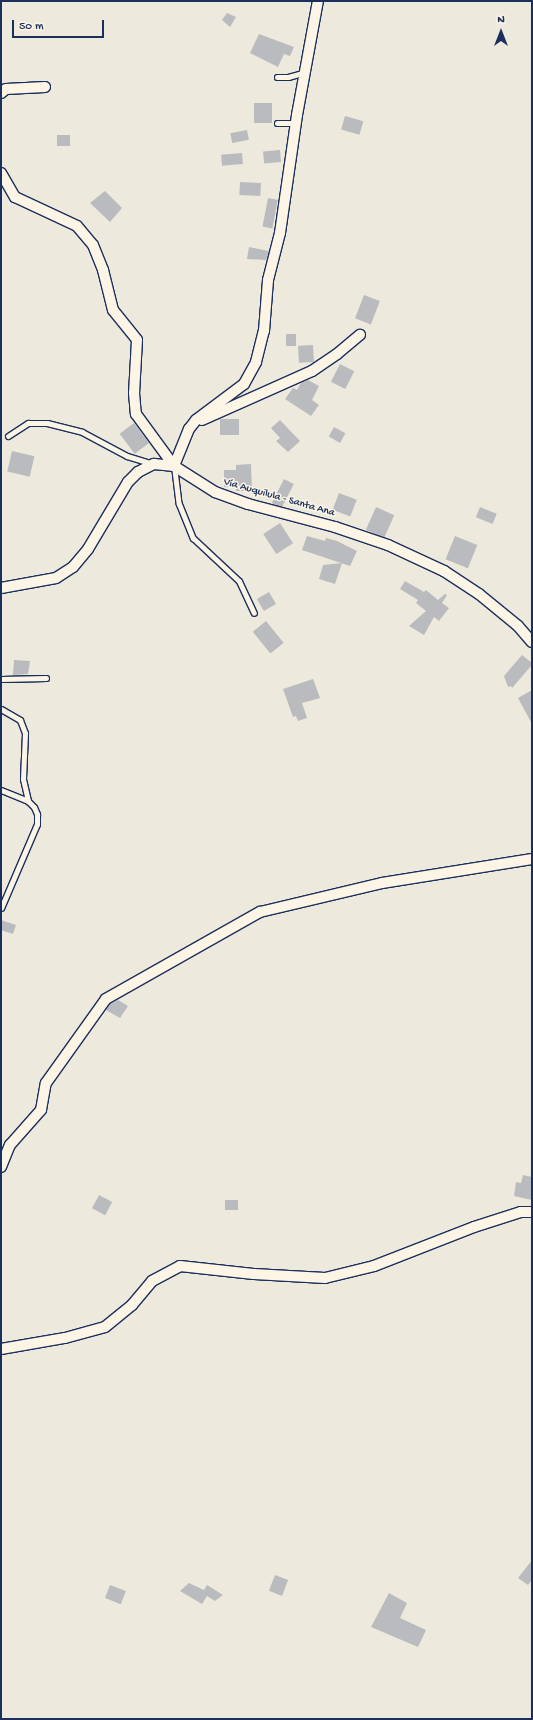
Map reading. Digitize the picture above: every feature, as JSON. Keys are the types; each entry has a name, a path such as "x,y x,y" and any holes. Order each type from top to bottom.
{"street":[{"path":"174,466 189,429 196,420 244,384 256,362 264,330 268,280 280,233 296,123 318,1"},
{"path":"1,93 6,89 45,87"},
{"path":"1,173 15,197 77,226 93,245 103,270 113,310 136,340 134,393 136,414 174,466"},
{"path":"196,420 202,420 312,370 337,354 360,335"},
{"path":"1,588 56,578 73,567 88,549 128,482 138,472 154,464"},
{"name":"Vía Auquilula - Santa Ana","path":"154,464 174,466 215,492 248,504 335,527 388,546 444,571 479,594 518,626 532,642"},
{"path":"1,1166 10,1146 41,1110 46,1084 106,999 260,912 382,883 532,859"},
{"path":"1,1349 65,1338 105,1326 132,1305 152,1281 180,1266 254,1274 325,1278 374,1266 474,1227 521,1212 532,1212"}],"lane":[{"path":"277,77 288,77 305,72"},
{"path":"277,123 296,123"},
{"path":"8,436 28,423 47,423 82,432 127,456 154,464"},
{"path":"174,466 179,504 193,538 240,581 254,612"},
{"path":"1,679 46,678"},
{"path":"1,709 20,720 25,733 22,779 28,801"},
{"path":"1,790 28,801 34,807 37,824 1,908"}],"building":[{"path":"227,13 236,17 230,27 222,20"},
{"path":"259,34 294,47 290,56 284,54 278,67 250,53"},
{"path":"254,103 272,103 272,123 254,123"},
{"path":"345,116 363,121 359,135 341,129"},
{"path":"247,130 249,140 232,143 230,133"},
{"path":"57,135 70,135 70,146 57,146"},
{"path":"280,150 281,162 264,163 263,151"},
{"path":"242,153 243,164 222,166 221,155"},
{"path":"240,182 261,183 260,196 239,195"},
{"path":"105,191 122,208 110,222 90,203"},
{"path":"268,198 278,200 272,228 262,226"},
{"path":"249,247 269,251 266,260 247,259"},
{"path":"364,295 380,301 371,324 355,318"},
{"path":"286,334 296,334 296,346 286,346"},
{"path":"313,345 314,362 299,363 298,346"},
{"path":"340,364 354,371 345,389 331,382"},
{"path":"308,380 319,386 312,400 319,405 311,416 285,399 293,388 297,390 301,383"},
{"path":"220,419 239,419 239,435 220,435"},
{"path":"280,420 300,441 288,452 276,441 280,438 271,428"},
{"path":"134,423 149,443 135,454 120,434"},
{"path":"334,427 345,433 340,443 329,437"},
{"path":"12,451 34,456 30,477 7,471"},
{"path":"251,464 252,491 236,491 236,487 224,487 224,470 236,470 236,465"},
{"path":"284,479 294,484 282,508 272,503"},
{"path":"339,493 357,500 350,517 333,510"},
{"path":"376,507 394,515 384,538 366,530"},
{"path":"480,507 497,514 493,524 476,517"},
{"path":"280,523 293,543 276,554 263,534"},
{"path":"307,536 325,541 326,538 337,541 357,551 350,566 302,550"},
{"path":"455,536 477,545 468,568 446,559"},
{"path":"342,563 335,584 319,579 323,565"},
{"path":"405,581 424,592 426,590 438,600 445,594 447,595 442,603 449,608 439,621 434,617 424,635 409,626 426,611 416,603 418,600 400,589"},
{"path":"269,592 276,604 264,611 257,599"},
{"path":"266,621 284,643 270,653 253,632"},
{"path":"522,655 532,663 532,665 512,688 511,686 508,687 504,676"},
{"path":"14,660 30,661 28,674 13,675"},
{"path":"313,679 320,698 302,703 307,718 298,721 296,716 293,717 283,689"},
{"path":"532,690 532,724 518,698"},
{"path":"1,920 16,925 13,934 1,930"},
{"path":"118,1000 128,1006 120,1018 106,1010 110,1004"},
{"path":"523,1175 532,1177 532,1200 514,1196 516,1182 521,1183"},
{"path":"99,1195 112,1202 105,1215 92,1208"},
{"path":"225,1200 238,1200 238,1210 225,1210"},
{"path":"532,1560 532,1580 528,1585 518,1578"},
{"path":"275,1575 288,1580 282,1596 269,1591"},
{"path":"189,1583 204,1590 207,1585 223,1595 215,1601 207,1596 202,1604 180,1591"},
{"path":"110,1585 126,1591 121,1604 105,1598"},
{"path":"389,1593 407,1603 400,1618 426,1630 418,1647 371,1627"}]}
